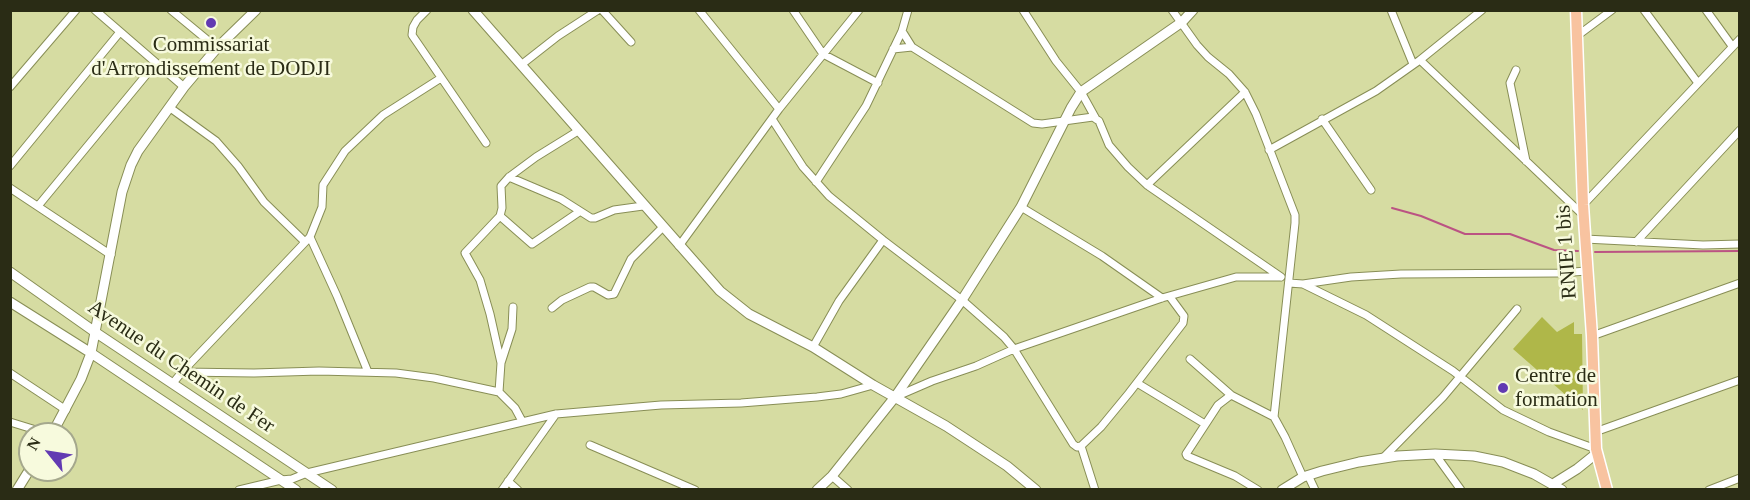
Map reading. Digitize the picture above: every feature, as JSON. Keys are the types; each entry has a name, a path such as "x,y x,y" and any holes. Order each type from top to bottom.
{"main road":[{"name":"RNIE 1 bis","path":"1576,10 1583,210 1592,336 1596,451 1607,489"}],"street":[{"path":"10,87 76,10"},
{"path":"95,10 184,87"},
{"path":"171,10 217,48"},
{"path":"58,422 87,366 91,353 122,192 138,151 184,87 217,48 256,10"},
{"path":"427,10 417,20 412,35 486,143"},
{"path":"473,10 708,280 733,302 763,322 813,347 873,385 946,426 1036,489"},
{"path":"521,65 558,36 600,10 632,42"},
{"path":"699,10 779,109"},
{"path":"793,10 823,54 878,83"},
{"path":"679,246 779,109 859,10"},
{"path":"816,182 866,106 902,31 908,10"},
{"path":"1023,10 1056,61 1081,92 1099,122 1109,145 1128,167 1147,185 1286,279"},
{"path":"1172,10 1197,45 1245,92 1256,114 1295,215 1286,279 1274,417 1305,476 1315,489"},
{"path":"817,489 832,476 895,397 962,300 1021,207 1081,92 1182,22 1193,10"},
{"path":"1391,10 1413,64"},
{"path":"1269,150 1376,90 1420,60 1482,10"},
{"path":"1577,36 1612,10"},
{"path":"1644,10 1698,83"},
{"path":"1706,10 1732,46"},
{"path":"902,31 912,47 1033,123 1042,124 1092,117 1096,119"},
{"path":"10,166 120,32"},
{"path":"1420,60 1526,161 1583,210 1740,39"},
{"path":"894,49 912,47"},
{"path":"38,206 156,63"},
{"path":"1516,70 1510,83 1526,161"},
{"path":"173,383 308,239 322,207 323,185 345,150 383,115 441,78"},
{"path":"1147,185 1245,92"},
{"path":"169,107 216,141 238,166 264,202 308,239 337,296 368,372"},
{"path":"772,119 803,167 829,196 962,300 1004,337 1077,447 1101,427 1185,319 1166,298 1021,207"},
{"path":"1322,119 1371,190"},
{"path":"501,363 484,292 465,253 500,216 501,186 509,177 578,131"},
{"path":"1636,242 1738,136"},
{"path":"509,177 561,199 588,217 595,218 614,210 643,206"},
{"path":"10,188 111,255"},
{"path":"500,216 532,244 579,212"},
{"path":"552,308 562,300 590,287 608,295 614,294 631,258 663,227"},
{"path":"1585,239 1702,245 1740,244"},
{"path":"813,347 839,301 883,240"},
{"path":"1303,284 1351,277 1401,274 1587,271"},
{"name":"Avenue du Chemin de Fer","path":"10,272 95,332 332,489"},
{"path":"895,397 1014,349 1166,298 1236,277 1286,279 1303,284 1366,315 1460,377 1503,410 1596,451 1577,469 1553,484"},
{"path":"1592,336 1740,283"},
{"name":"Avenue du Chemin de Fer","path":"10,302 296,489"},
{"path":"499,392 501,363 512,329 513,307"},
{"path":"1383,459 1460,377 1517,309"},
{"path":"1190,359 1231,395 1274,417"},
{"path":"182,372 368,372 434,378 499,392 515,408 522,421"},
{"path":"10,373 66,410"},
{"path":"1595,432 1740,380"},
{"path":"1137,383 1205,424"},
{"path":"239,489 292,479 307,473 556,414 661,405 741,403 817,397 841,394 873,385"},
{"path":"1231,395 1218,405 1186,454 1258,489"},
{"path":"502,489 556,414"},
{"path":"590,444 695,489"},
{"path":"1081,446 1095,489"},
{"path":"1435,454 1461,489"},
{"path":"1282,489 1305,476 1350,465 1435,454 1474,456 1503,462 1534,474 1562,489"},
{"path":"832,476 848,489"},
{"path":"1709,489 1740,478"},
{"path":"508,482 518,489"}],"green space":[{"path":"1542,317 1557,332 1574,322 1574,334 1582,334 1583,410 1513,349"}],"waterway":[{"path":"1392,208 1421,216 1465,234 1510,234 1554,250 1578,251"},
{"path":"1595,252 1740,251"}],"place":[{"name":"Commissariat d'Arrondissement de DODJI","path":"211,23"},
{"name":"Centre de formation","path":"1503,388"}]}
